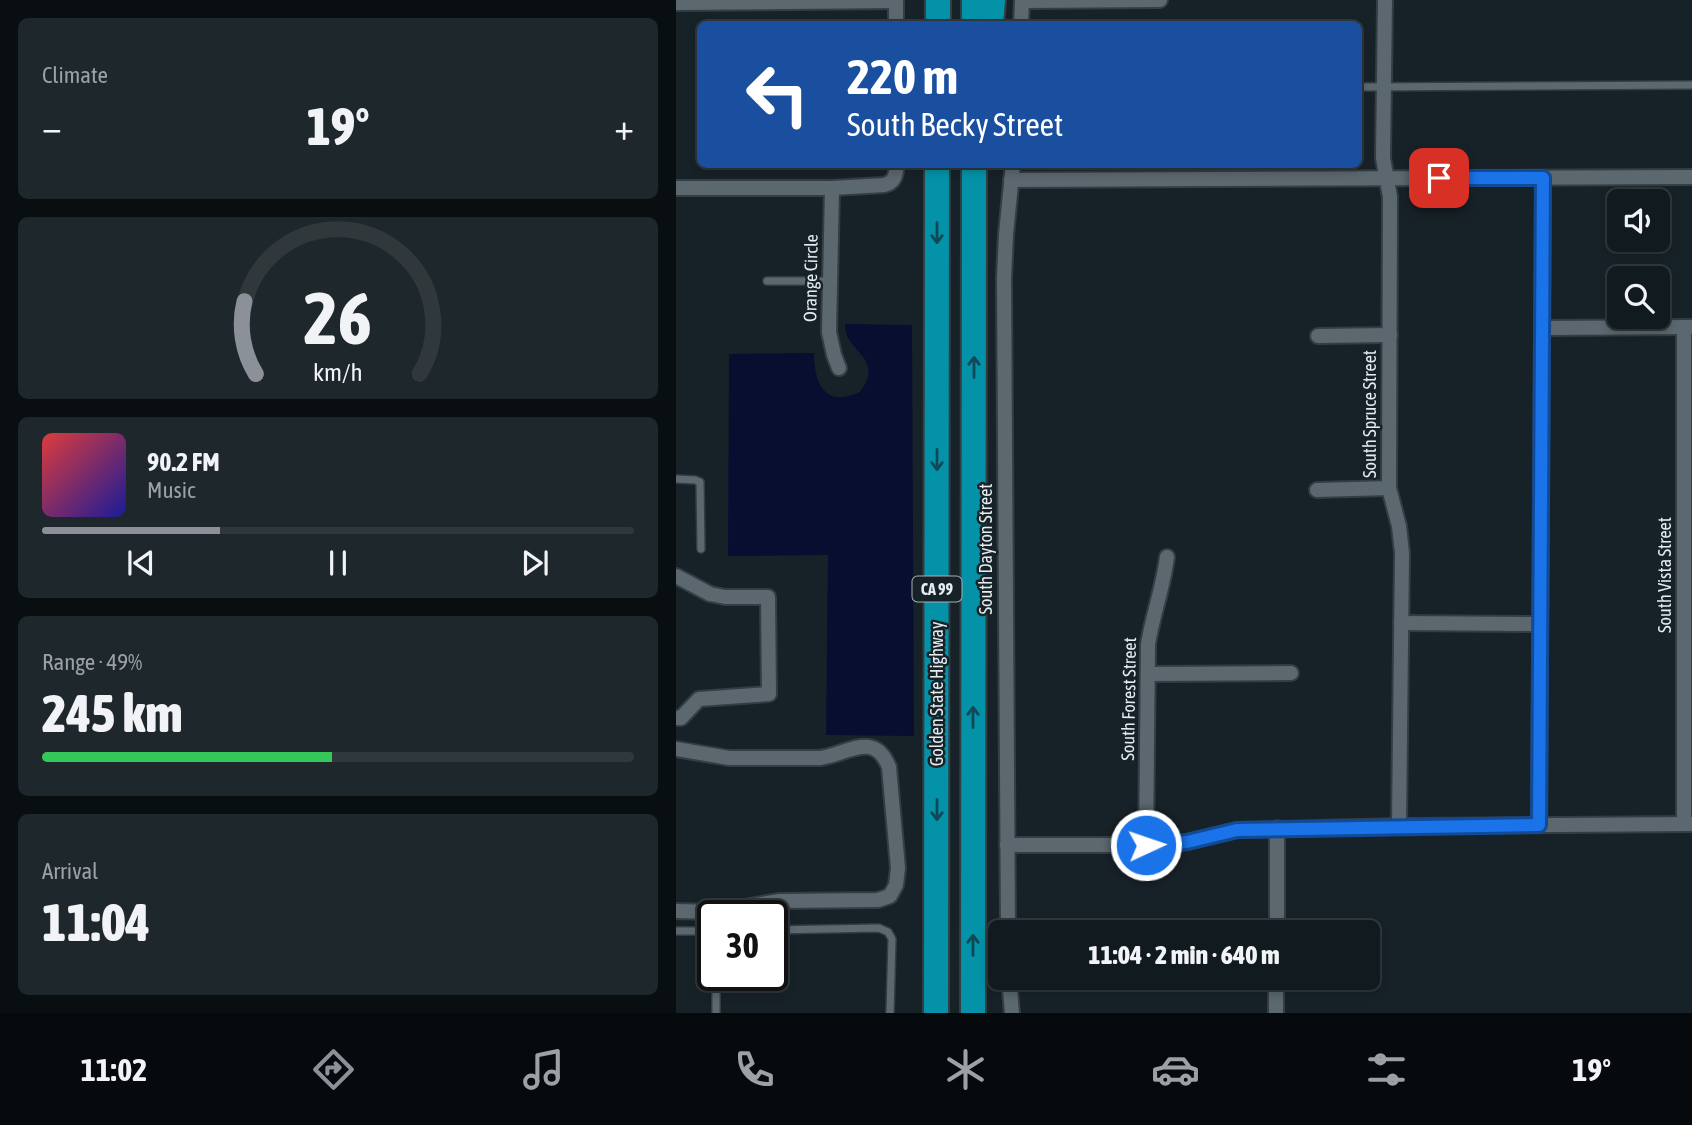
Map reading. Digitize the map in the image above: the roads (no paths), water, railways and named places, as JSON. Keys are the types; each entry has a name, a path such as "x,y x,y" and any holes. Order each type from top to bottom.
{"highway":[{"path":"938,0 938,21"},
{"path":"974,0 974,21"},
{"path":"991,21 993,0"},
{"name":"Golden State Highway","path":"936,1013 937,168"},
{"name":"Golden State Highway","path":"973,1013 974,168"}],"street":[{"path":"1021,21 1022,1 1160,0"},
{"name":"South Spruce Street","path":"1385,0 1383,158 1389,197 1389,488 1399,526 1402,553 1399,826"},
{"path":"676,3 896,1 896,21"},
{"path":"676,188 832,188 889,184 894,179 896,168"},
{"name":"South Dayton Street","path":"1008,920 1004,278 1012,168"},
{"path":"1011,180 1693,177"},
{"path":"1539,825 1543,178"},
{"name":"Orange Circle","path":"832,188 829,332 839,368"},
{"path":"1543,328 1688,327"},
{"name":"South Vista Street","path":"1688,327 1688,824"},
{"path":"1318,336 1389,335"},
{"path":"1317,490 1389,488"},
{"name":"South Forest Street","path":"1146,845 1148,644 1167,557"},
{"path":"676,576 710,594 726,597 768,597 769,694 699,699 681,718 676,719"},
{"path":"1401,623 1539,624"},
{"path":"1147,674 1291,673"},
{"path":"676,749 729,758 820,758 833,756 857,746 871,747 884,755 890,767 898,867 896,885 890,896 878,900 789,900 715,912 676,911"},
{"path":"1007,845 1146,845 1187,842 1237,830 1277,828 1688,824"},
{"path":"1277,828 1277,920"},
{"path":"1010,990 1012,1013"},
{"path":"1276,990 1276,1013"}],"lane":[{"path":"1362,87 1693,85"},
{"path":"767,281 831,281"},
{"path":"676,479 700,482 701,549"},
{"path":"788,930 879,928 888,932 892,939 890,1013"},
{"path":"676,931 697,931"},
{"path":"716,991 716,1013"}],"water":[{"path":"845,324 912,325 914,736 826,735 828,555 728,556 729,354 814,353 817,375 823,388 834,396 849,396 860,392 867,379 868,370 865,359 847,336"}]}
